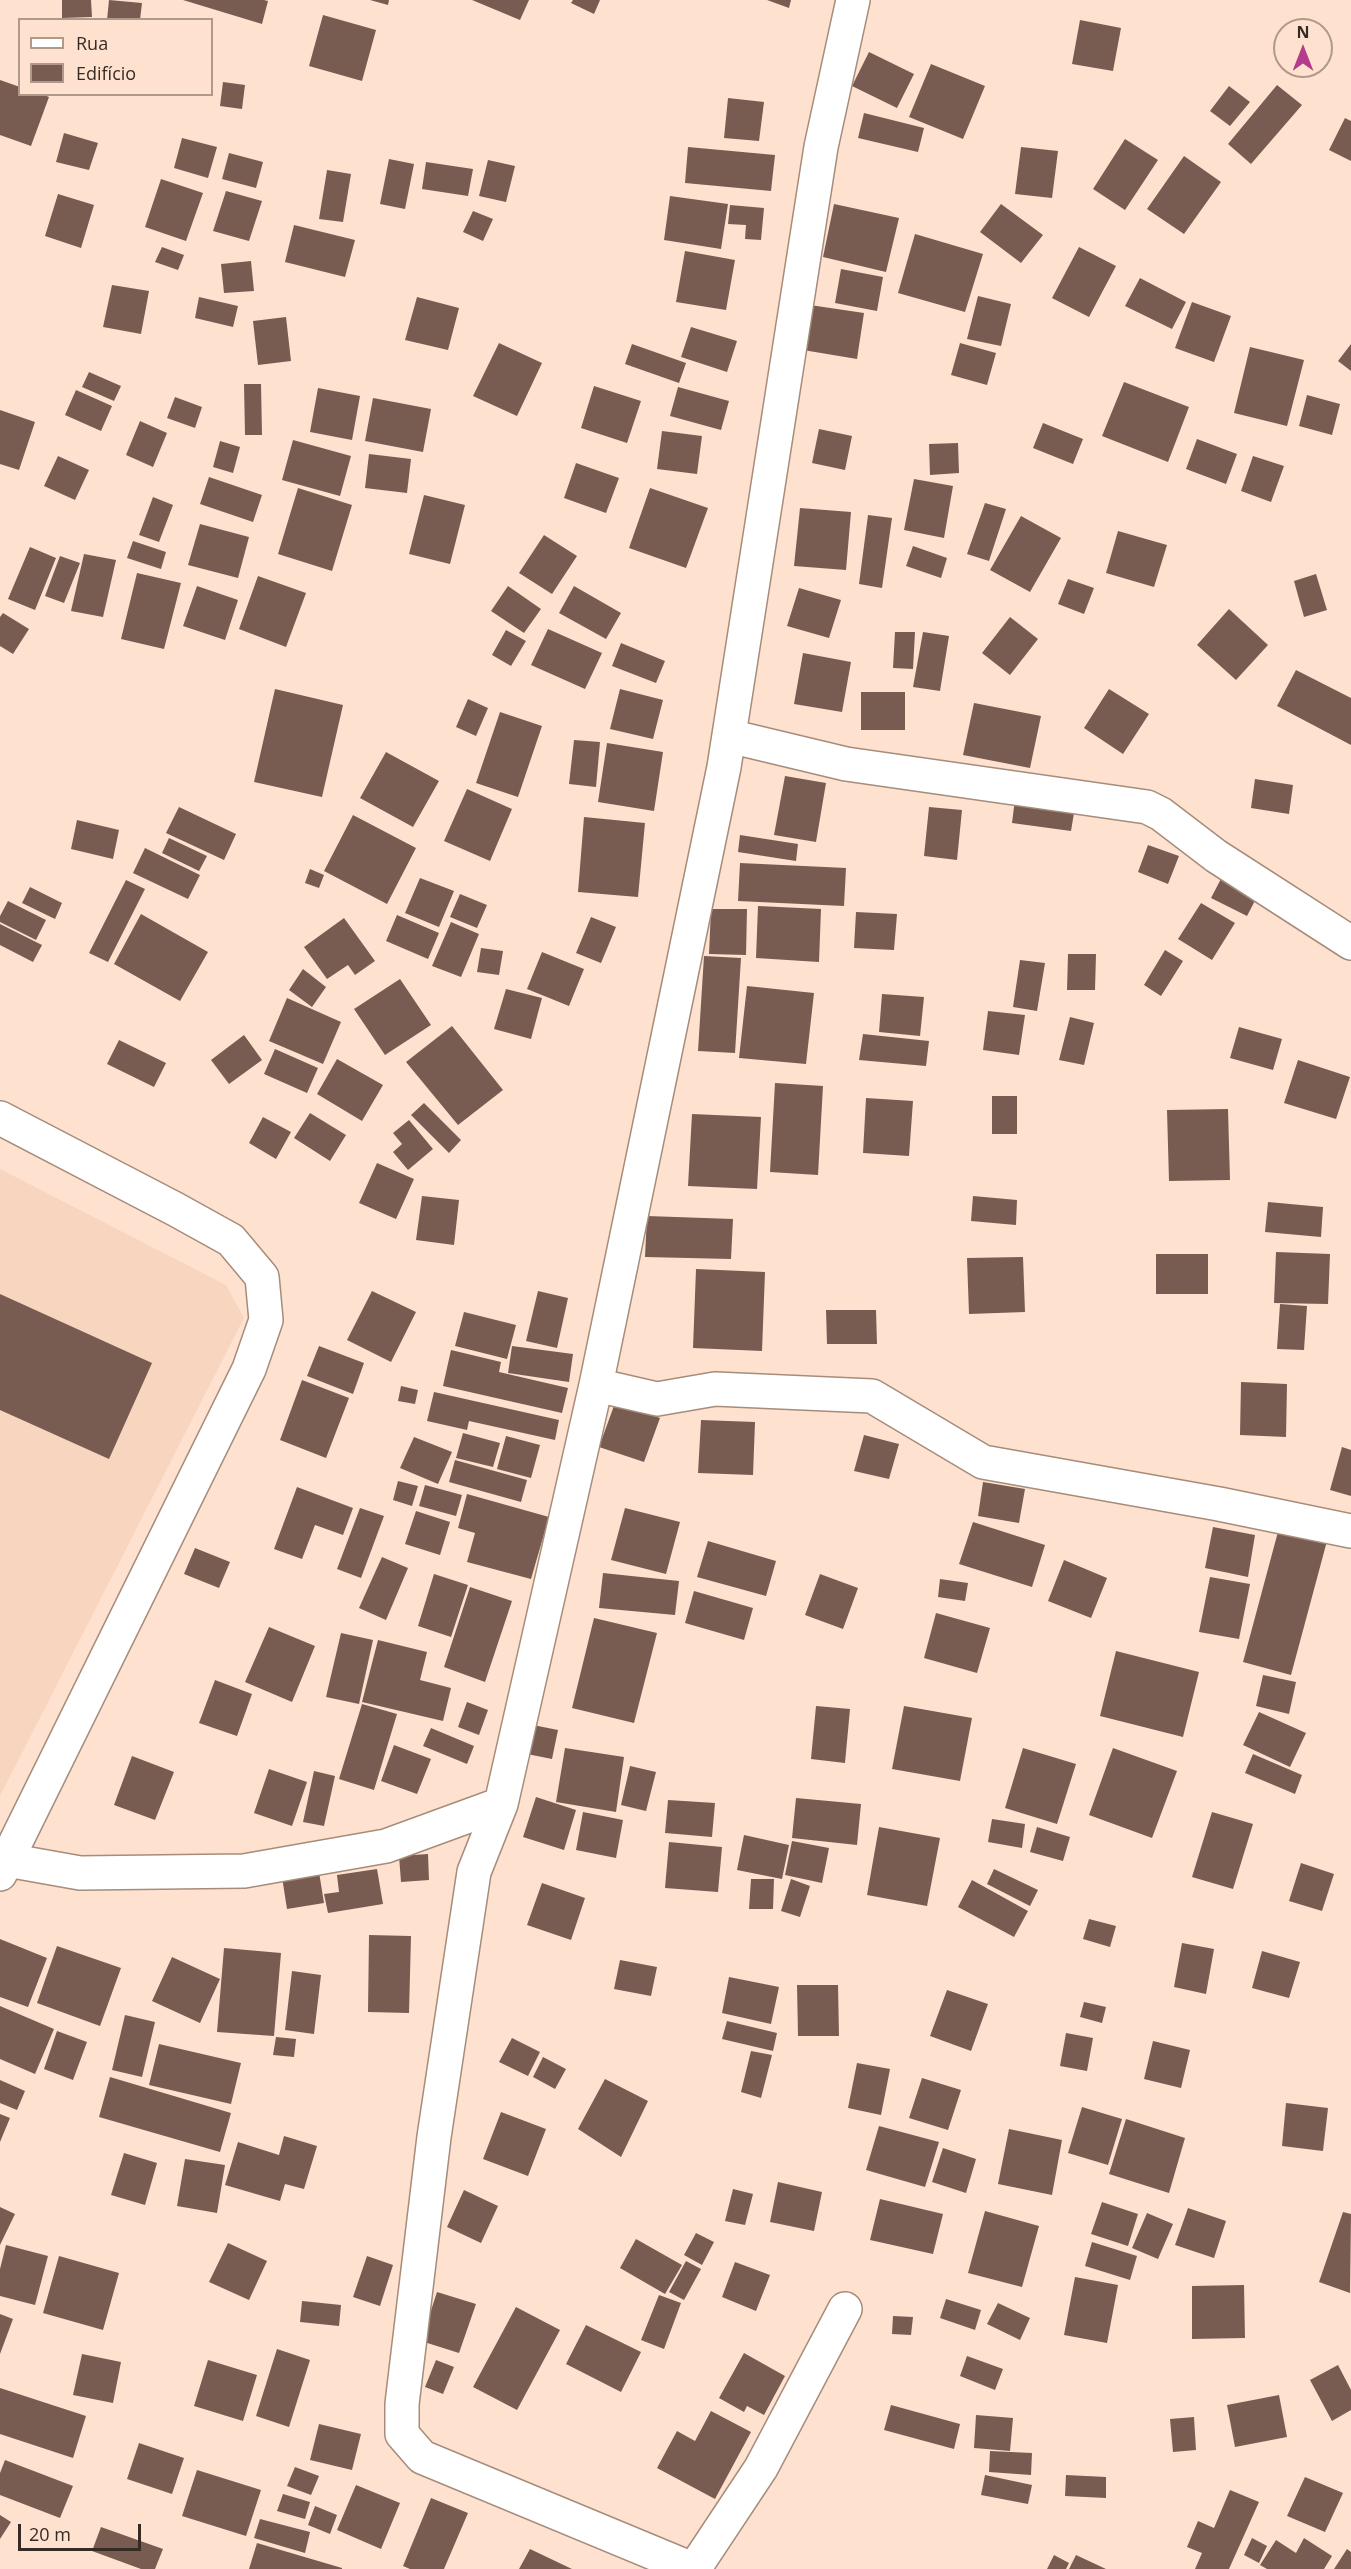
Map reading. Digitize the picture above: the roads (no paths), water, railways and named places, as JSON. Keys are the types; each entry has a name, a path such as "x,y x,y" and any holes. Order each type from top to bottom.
{"street":[{"path":"844,2309 761,2468 693,2569 422,2457 402,2434 402,2404 434,2137 474,1872 501,1804 596,1385 729,736 821,147 853,0"},
{"path":"729,736 846,764 1147,807 1161,814 1216,856 1351,943"},
{"path":"0,1119 231,1240 262,1277 266,1320 249,1369 3,1867 80,1873 243,1871 386,1846 501,1804"},
{"path":"596,1385 657,1399 715,1389 872,1396 983,1462 1219,1504 1351,1531"}]}
